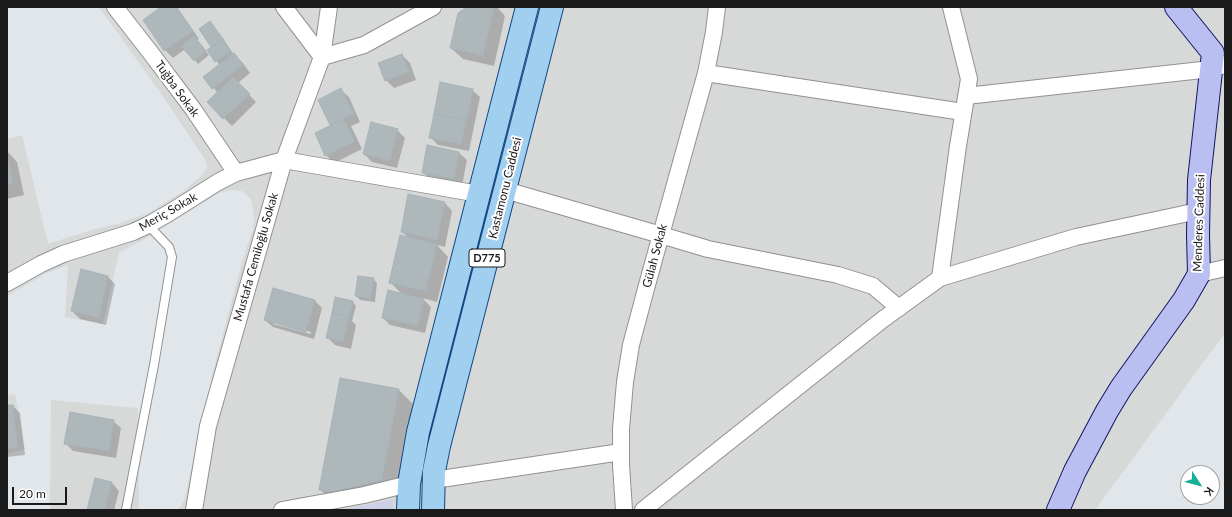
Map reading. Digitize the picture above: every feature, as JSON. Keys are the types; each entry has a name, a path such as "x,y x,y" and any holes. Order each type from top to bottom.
{"main road":[{"name":"Kastamonu Caddesi","path":"408,510 409,484 418,432 527,7"},
{"name":"Kastamonu Caddesi","path":"433,510 434,471 439,446 552,7"}],"street":[{"name":"Tuğba Sokak","path":"115,7 193,109 236,173"},
{"path":"284,7 322,57 364,45 433,7"},
{"name":"Mustafa Cemiloğlu Sokak","path":"194,510 208,426 284,160 322,57 329,7"},
{"name":"Gülah Sokak","path":"624,510 621,429 625,382 632,345 706,73 717,7"},
{"path":"940,278 968,78 951,7"},
{"name":"Menderes Caddesi","path":"1058,510 1075,471 1107,411 1121,388 1184,300 1199,274 1199,180 1218,66 1213,53 1176,7"},
{"path":"966,96 1218,66"},
{"path":"706,73 963,112"},
{"name":"Meriç Sokak","path":"7,283 41,264 64,254 133,232 148,225 218,182 236,173 284,160"},
{"path":"284,160 479,194"},
{"path":"504,190 708,249 838,275 873,286 899,308"},
{"path":"643,510 899,308 940,278 1076,237 1198,211"},
{"path":"1199,274 1225,268"},
{"path":"434,480 621,452"},
{"path":"282,510 364,495 409,484"}],"lane":[{"path":"126,510 154,364 172,257 169,247 148,225"}],"shaded area":[{"path":"99,7 1225,7 1225,333 1095,510 178,510 184,501 214,368 242,262 253,229 254,218 251,199 242,191 231,190 219,193 140,242 119,252 103,324 65,317 68,265 47,273 7,296 7,139 22,135 48,244 149,213 185,190 199,178 207,168 206,161 160,92"},
{"path":"15,394 25,449 7,454 7,396"},
{"path":"51,400 138,408 139,510 50,510"},
{"path":"393,500 393,510 340,510"}],"building":[{"path":"161,7 176,7 193,31 164,51 143,20"},
{"path":"467,7 494,7 483,56 450,48 458,13"},
{"path":"210,21 223,39 211,47 199,29"},
{"path":"194,36 206,51 194,61 181,46"},
{"path":"223,39 231,51 215,62 207,50"},
{"path":"234,53 243,65 212,89 203,77"},
{"path":"402,54 409,72 385,81 378,63"},
{"path":"233,77 250,94 223,119 207,102"},
{"path":"440,82 473,89 467,120 434,114"},
{"path":"341,88 354,114 330,125 318,100"},
{"path":"434,114 467,120 461,144 429,138"},
{"path":"344,119 355,141 325,156 315,133"},
{"path":"371,122 398,129 390,161 363,154"},
{"path":"427,145 459,152 454,179 422,173"},
{"path":"7,152 13,184 7,185"},
{"path":"408,194 445,202 437,240 401,232"},
{"path":"400,235 437,244 426,291 389,283"},
{"path":"81,269 108,276 99,318 71,311"},
{"path":"358,276 374,278 371,299 355,296"},
{"path":"273,288 315,300 306,332 264,320"},
{"path":"388,290 424,299 418,326 382,318"},
{"path":"335,297 353,301 349,317 332,313"},
{"path":"332,313 349,317 343,342 326,338"},
{"path":"340,378 399,389 382,480 331,492 319,490"},
{"path":"7,405 13,405 18,447 7,449"},
{"path":"70,412 114,420 109,451 64,444"},
{"path":"95,478 112,482 105,510 87,510"}]}
